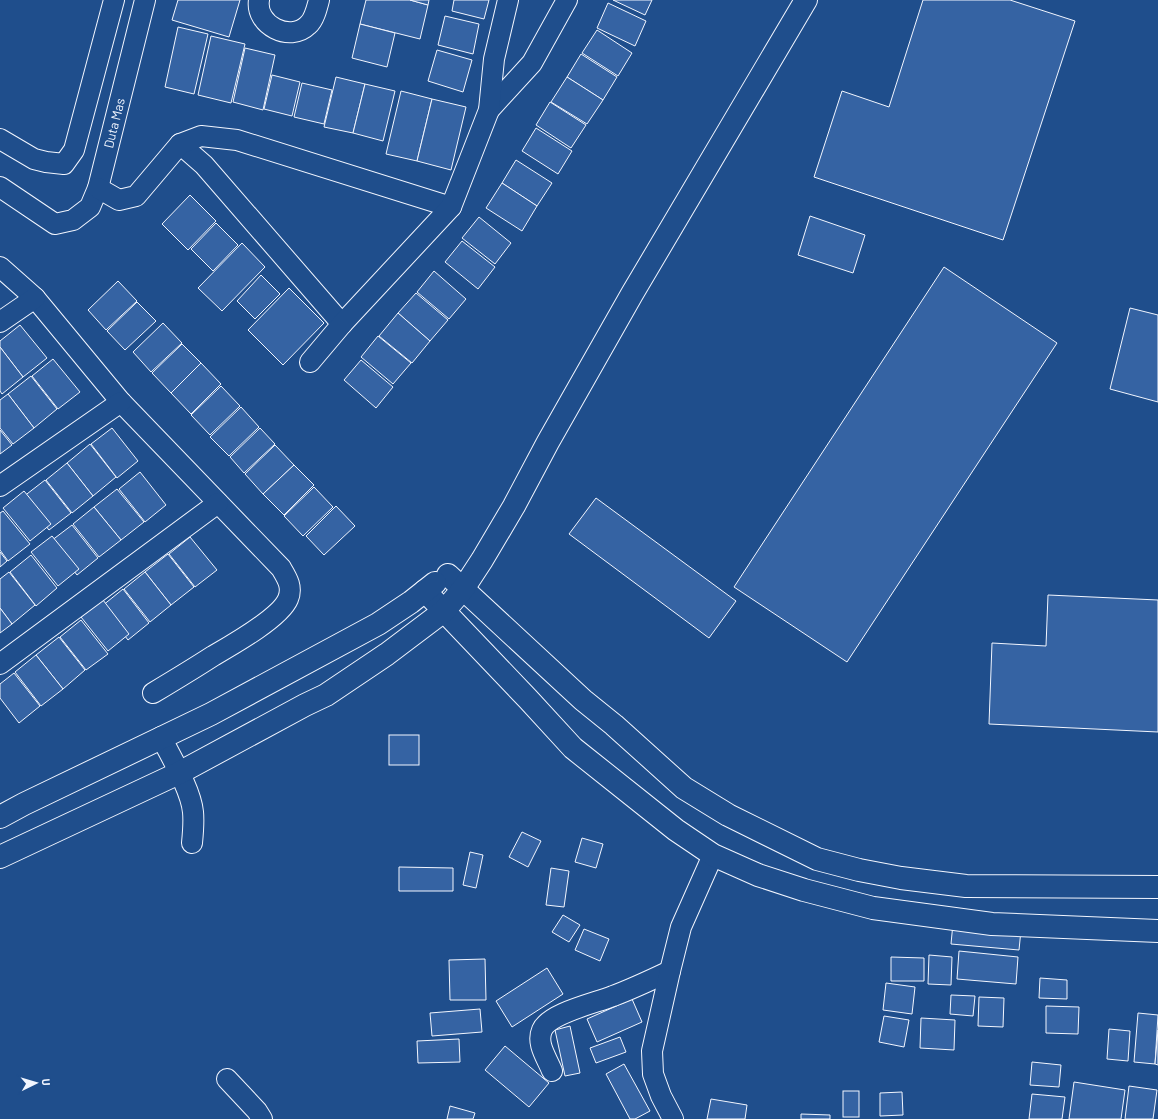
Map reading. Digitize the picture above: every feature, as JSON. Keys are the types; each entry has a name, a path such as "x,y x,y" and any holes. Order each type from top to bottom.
{"street":[{"path":"0,139 34,159 64,164 74,150 114,0"},
{"name":"Duta Mas","path":"0,187 55,224 73,220 90,207 98,188 145,0"},
{"path":"259,0 258,4 262,17 267,24 280,32 300,31 309,25 319,0"},
{"path":"310,362 342,324 451,207 489,110 494,59 508,0"},
{"path":"489,110 532,63 567,0"},
{"path":"0,817 161,737 211,714 378,624 411,602 424,591 455,582 482,560 514,506 552,435 632,294 806,0"},
{"path":"98,188 119,200 136,196 180,144 201,136 237,140 451,207"},
{"path":"180,144 204,165 342,324"},
{"path":"0,267 35,298 122,402 281,568 288,580 291,589 288,600 279,612 247,636 153,693"},
{"path":"0,322 35,298"},
{"path":"0,486 122,402"},
{"path":"0,664 218,503"},
{"path":"0,857 179,773 326,695 387,654 444,611 455,582"},
{"path":"455,582 583,700 614,725 684,788 728,815 817,859 859,870 901,878 960,885 1158,887"},
{"path":"424,591 573,748 676,830 713,854 758,875 804,890 873,908 992,924 1158,931"},
{"path":"161,737 191,801 193,812 192,843"},
{"path":"673,1119 661,1096 653,1074 652,1051 681,927 713,854"},
{"path":"552,1071 540,1044 542,1028 547,1023 580,1006 612,997 670,971"},
{"path":"227,1079 257,1110 262,1119"}],"building":[{"path":"178,0 240,0 229,37 172,20"},
{"path":"366,0 410,0 428,5 420,39 360,24"},
{"path":"410,0 429,0 428,5"},
{"path":"454,0 489,0 484,19 452,11"},
{"path":"613,0 652,0 645,15"},
{"path":"923,0 1010,0 1075,21 1003,240 814,177 842,91 889,107"},
{"path":"608,3 646,21 635,46 597,28"},
{"path":"445,16 479,24 473,54 438,45"},
{"path":"360,24 395,33 387,67 352,58"},
{"path":"178,27 208,34 194,94 165,87"},
{"path":"597,30 632,53 618,76 582,53"},
{"path":"211,36 245,44 231,103 198,95"},
{"path":"245,48 275,55 263,110 233,102"},
{"path":"437,50 472,60 463,92 428,81"},
{"path":"581,54 617,77 603,100 567,77"},
{"path":"272,75 300,82 292,116 264,109"},
{"path":"336,77 365,84 353,133 324,127"},
{"path":"567,77 603,100 587,124 551,102"},
{"path":"302,83 332,90 324,124 294,117"},
{"path":"365,84 395,91 383,141 353,133"},
{"path":"401,91 432,99 417,161 386,154"},
{"path":"432,99 466,107 451,170 417,161"},
{"path":"550,102 586,125 571,148 536,125"},
{"path":"536,128 572,151 558,174 522,151"},
{"path":"516,160 552,183 537,206 502,183"},
{"path":"502,183 537,206 522,231 486,208"},
{"path":"190,195 216,221 188,250 162,224"},
{"path":"810,216 865,235 853,273 798,255"},
{"path":"479,217 511,243 495,264 462,238"},
{"path":"216,223 238,245 213,271 191,249"},
{"path":"462,241 495,267 478,289 445,262"},
{"path":"242,243 265,267 222,311 198,288"},
{"path":"944,267 1057,343 847,662 734,587"},
{"path":"434,271 466,299 449,319 417,292"},
{"path":"261,275 280,294 255,319 237,301"},
{"path":"118,281 137,301 106,330 88,310"},
{"path":"289,288 324,323 283,365 248,330"},
{"path":"416,293 448,320 430,341 398,313"},
{"path":"137,302 156,321 125,350 107,331"},
{"path":"1130,308 1158,315 1158,402 1110,389"},
{"path":"398,313 430,341 412,363 379,336"},
{"path":"163,323 182,343 151,372 133,352"},
{"path":"20,325 47,358 23,377 0,347 0,341"},
{"path":"378,336 411,363 393,384 361,357"},
{"path":"182,344 201,363 171,393 152,373"},
{"path":"0,347 23,377 2,394 0,391"},
{"path":"53,359 80,392 58,409 32,376"},
{"path":"361,360 393,387 376,408 344,380"},
{"path":"201,363 221,384 191,414 171,393"},
{"path":"31,376 57,409 34,428 8,394"},
{"path":"221,386 240,406 210,435 191,415"},
{"path":"8,394 34,428 13,444 0,428 0,400"},
{"path":"241,407 259,427 229,456 210,437"},
{"path":"112,428 138,461 117,478 91,444"},
{"path":"260,428 275,444 244,473 230,457"},
{"path":"0,430 12,445 0,454"},
{"path":"90,444 116,477 93,496 67,463"},
{"path":"275,445 294,465 263,494 245,474"},
{"path":"67,463 93,496 72,513 46,480"},
{"path":"294,465 314,485 284,515 263,494"},
{"path":"140,472 166,505 145,522 119,489"},
{"path":"45,480 71,513 49,530 23,497"},
{"path":"314,487 333,507 303,536 284,516"},
{"path":"117,489 144,522 121,540 94,507"},
{"path":"24,491 51,524 30,541 3,508"},
{"path":"596,498 736,601 709,638 569,534"},
{"path":"336,506 355,526 324,555 306,536"},
{"path":"94,507 121,540 99,557 73,524"},
{"path":"3,511 30,544 8,561 0,550 0,513"},
{"path":"72,525 98,558 77,575 51,541"},
{"path":"52,536 79,569 58,586 31,552"},
{"path":"190,537 217,570 195,587 169,554"},
{"path":"0,552 7,561 0,567"},
{"path":"168,554 194,587 171,605 145,572"},
{"path":"31,555 57,588 36,606 10,572"},
{"path":"9,572 35,605 12,624 0,608 0,579"},
{"path":"145,572 171,605 150,622 124,589"},
{"path":"123,589 149,623 128,640 102,606"},
{"path":"1048,595 1158,600 1158,732 989,724 992,643 1046,646"},
{"path":"103,600 129,634 108,651 81,617"},
{"path":"0,608 12,624 0,633"},
{"path":"81,620 108,654 86,670 60,637"},
{"path":"59,637 85,670 63,689 36,655"},
{"path":"36,655 63,689 41,706 15,672"},
{"path":"14,673 40,706 19,723 0,698 0,684"},
{"path":"389,735 419,735 419,765 389,765"},
{"path":"522,832 541,841 528,867 509,857"},
{"path":"582,838 603,844 596,868 575,862"},
{"path":"470,852 483,855 476,888 463,885"},
{"path":"399,867 453,868 453,891 399,891"},
{"path":"551,868 569,871 564,907 546,905"},
{"path":"563,915 580,925 569,942 552,932"},
{"path":"953,923 1021,930 1019,950 951,944"},
{"path":"584,929 609,939 600,961 575,950"},
{"path":"959,951 1018,957 1016,984 957,979"},
{"path":"929,955 952,957 951,985 928,984"},
{"path":"891,957 924,958 924,981 891,981"},
{"path":"485,959 486,1000 450,1000 449,960"},
{"path":"547,968 563,994 512,1027 496,1001"},
{"path":"1040,978 1067,980 1067,999 1039,998"},
{"path":"886,983 915,987 912,1014 883,1010"},
{"path":"951,995 975,996 973,1016 950,1014"},
{"path":"979,997 1004,998 1003,1027 978,1026"},
{"path":"632,999 642,1022 597,1042 587,1019"},
{"path":"1046,1006 1079,1007 1078,1034 1046,1033"},
{"path":"480,1009 482,1032 432,1036 430,1013"},
{"path":"1138,1013 1158,1015 1155,1064 1134,1062"},
{"path":"884,1016 909,1020 904,1047 879,1042"},
{"path":"921,1018 955,1020 954,1050 920,1048"},
{"path":"570,1026 580,1073 565,1076 555,1030"},
{"path":"1109,1029 1130,1031 1128,1061 1107,1059"},
{"path":"1158,1030 1158,1065 1155,1064"},
{"path":"620,1037 626,1052 596,1063 590,1048"},
{"path":"459,1039 460,1062 418,1063 417,1041"},
{"path":"505,1046 549,1083 529,1107 485,1070"},
{"path":"1032,1062 1061,1065 1059,1087 1030,1085"},
{"path":"624,1064 650,1111 635,1119 630,1119 606,1074"},
{"path":"1074,1082 1125,1090 1121,1119 1069,1119"},
{"path":"1129,1086 1157,1090 1153,1119 1125,1119"},
{"path":"843,1091 859,1091 859,1117 843,1117"},
{"path":"902,1092 903,1115 880,1116 880,1093"},
{"path":"1032,1094 1065,1097 1062,1119 1029,1119"},
{"path":"711,1099 747,1105 745,1119 707,1119"},
{"path":"450,1106 475,1113 473,1119 447,1119"},
{"path":"801,1114 830,1115 830,1119 801,1119"}]}
